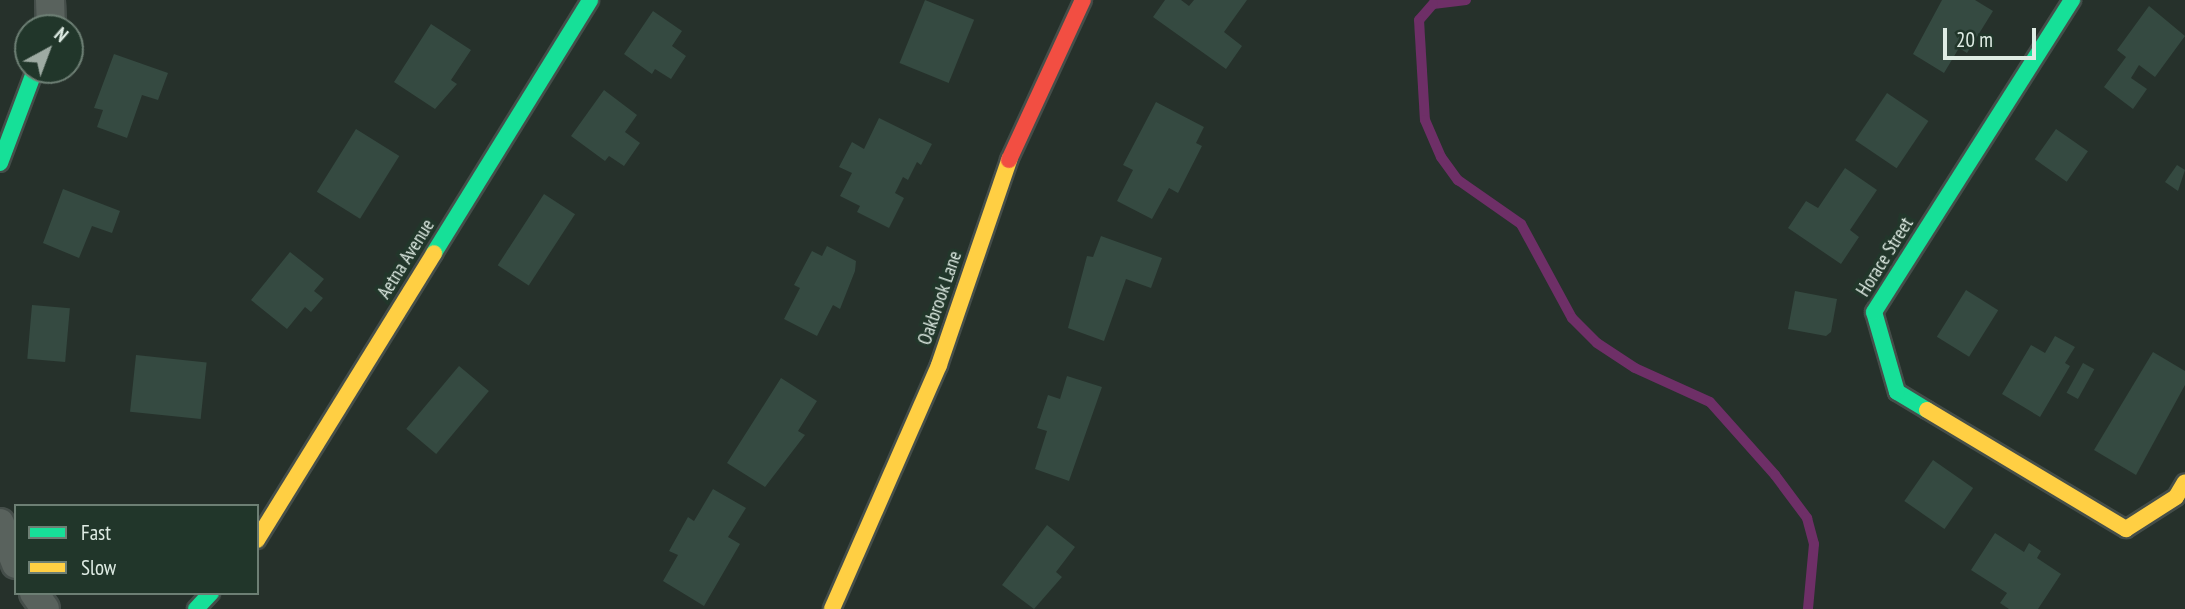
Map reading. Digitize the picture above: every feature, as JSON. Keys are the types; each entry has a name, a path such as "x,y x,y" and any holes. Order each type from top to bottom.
{"street":[{"name":"Aetna Avenue","path":"259,537 590,0"},
{"name":"Oakbrook Lane","path":"832,609 939,365 1009,161 1083,0"},
{"name":"Horace Street","path":"2067,2 1874,312 1896,392 2126,529 2176,497 2185,482"},
{"path":"0,163 30,84"},
{"path":"0,523 14,559"},
{"path":"196,609 209,595"}],"building":[{"path":"925,0 974,20 949,83 900,63"},
{"path":"1165,0 1181,0 1189,6 1194,0 1247,0 1224,32 1242,46 1226,69 1153,17"},
{"path":"1942,0 1975,0 1993,11 1967,53 1959,48 1944,73 1913,54"},
{"path":"2149,6 2185,36 2155,77 2139,65 2131,78 2147,89 2133,109 2104,87 2126,57 2117,50"},
{"path":"653,11 682,31 672,46 686,56 671,79 655,69 652,74 624,54"},
{"path":"431,24 471,50 451,80 457,84 435,109 394,82"},
{"path":"114,54 168,73 158,100 142,95 127,138 97,127 103,110 94,108"},
{"path":"604,90 637,115 625,132 640,143 624,166 609,156 605,161 571,136"},
{"path":"1887,93 1928,121 1897,168 1855,140"},
{"path":"1156,102 1204,127 1196,143 1202,146 1178,193 1169,188 1152,219 1117,201 1133,170 1123,165"},
{"path":"879,118 932,144 921,165 917,162 908,180 903,177 895,193 904,198 889,228 857,212 860,206 840,196 852,173 839,167 852,142 864,149"},
{"path":"356,129 399,156 360,219 317,192"},
{"path":"2056,129 2088,151 2067,182 2035,159"},
{"path":"2177,165 2185,170 2178,191 2165,182"},
{"path":"1845,168 1877,190 1850,230 1859,237 1841,264 1788,228 1806,201 1818,208"},
{"path":"63,189 120,211 112,233 92,226 79,258 43,243"},
{"path":"544,194 575,214 529,285 498,265"},
{"path":"1101,236 1162,258 1151,288 1126,279 1104,341 1068,328 1087,256 1093,257"},
{"path":"827,246 856,261 855,271 840,309 833,305 817,336 784,319 800,288 794,285 812,251 822,256"},
{"path":"290,252 324,279 314,291 323,298 311,312 305,307 287,329 251,300"},
{"path":"1966,290 1998,310 1969,357 1937,337"},
{"path":"1795,291 1837,299 1831,332 1826,336 1788,329"},
{"path":"32,305 70,308 65,362 27,359"},
{"path":"2055,336 2075,347 2065,363 2070,366 2040,417 2002,394 2031,345 2045,353"},
{"path":"2153,352 2185,371 2185,385 2136,475 2094,450"},
{"path":"136,355 207,362 201,419 130,412"},
{"path":"2083,363 2094,369 2078,399 2067,393"},
{"path":"459,366 489,391 436,454 406,429"},
{"path":"1067,376 1102,387 1069,481 1035,469 1047,431 1037,428 1048,395 1060,399"},
{"path":"781,378 817,401 798,431 805,435 765,487 727,463"},
{"path":"1933,460 1973,488 1944,529 1904,501"},
{"path":"713,489 746,508 728,537 740,544 704,606 663,581 678,555 669,551 688,517 694,521"},
{"path":"1047,525 1075,547 1056,572 1062,577 1034,609 1002,585"},
{"path":"1995,533 2024,552 2029,543 2041,551 2037,558 2061,574 2038,609 2009,609 2000,603 2007,593 1971,570"}],"waterway":[{"path":"1466,0 1433,4 1419,20 1425,120 1441,157 1458,180 1521,224 1572,318 1597,343 1635,368 1710,402 1775,475 1807,518 1814,544 1808,609"}],"traffic: fast":[{"path":"434,253 590,0"},
{"path":"1927,410 1897,392 1874,312 2072,0"},
{"path":"0,163 30,84"},
{"path":"196,609 209,595"}],"traffic: slow":[{"path":"832,609 939,365 1009,160"},
{"path":"259,537 434,253"},
{"path":"1927,410 2126,529 2176,497 2185,482"}],"traffic: jam":[{"path":"1009,160 1083,0"}]}
